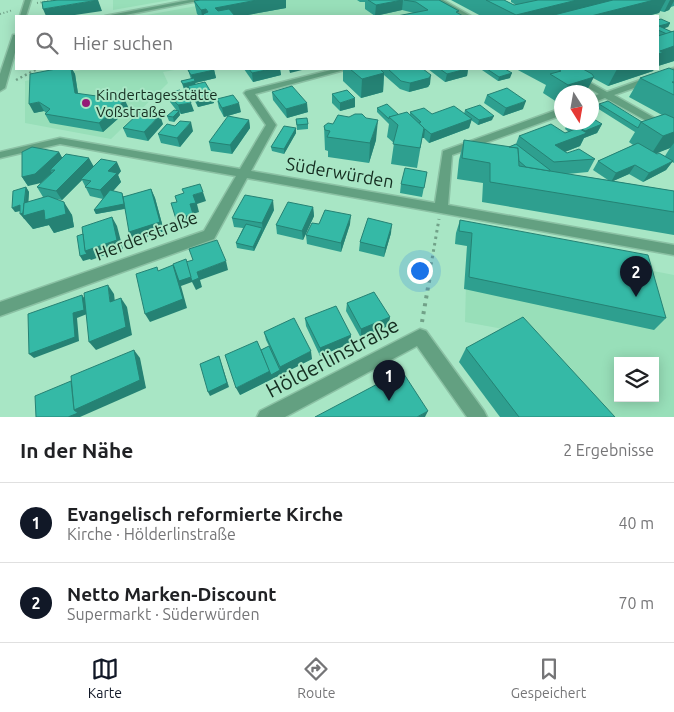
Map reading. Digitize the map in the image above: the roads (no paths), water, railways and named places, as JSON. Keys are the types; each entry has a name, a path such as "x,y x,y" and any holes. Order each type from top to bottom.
{"street":[{"path":"114,15 200,0"},
{"path":"438,0 465,15"},
{"path":"23,15 28,2"},
{"path":"0,88 15,40"},
{"name":"Herderstraße","path":"0,309 208,235 271,125 249,93 340,70"},
{"path":"562,70 674,133"},
{"path":"599,98 674,71"},
{"path":"441,209 447,152 554,114"},
{"name":"Süderwürden","path":"0,155 60,141 674,250"},
{"name":"Hölderlinstraße","path":"266,417 420,336 478,417"}],"place":[{"name":"Kindertagesstätte Voßstraße","path":"86,103"},
{"name":"Netto Marken-Discount","path":"636,297"},
{"name":"Evangelisch reformierte Kirche","path":"389,401"}]}
